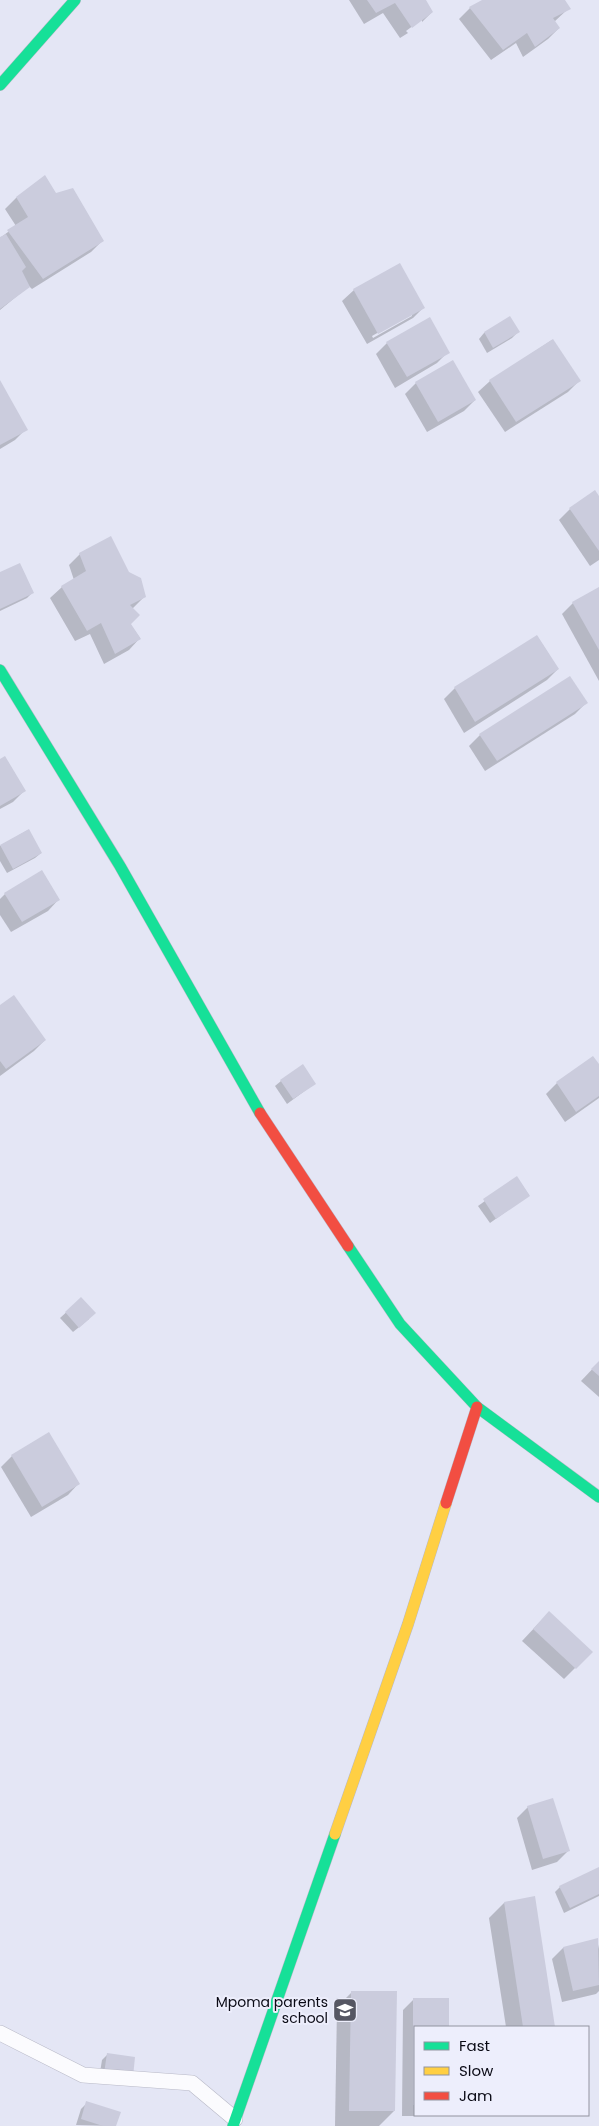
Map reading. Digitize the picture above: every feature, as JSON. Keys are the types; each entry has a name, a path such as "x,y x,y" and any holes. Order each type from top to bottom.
{"street":[{"path":"0,85 75,0"},
{"path":"0,670 120,866 266,1124 400,1324 477,1407 599,1497"},
{"path":"234,2123 408,1624 477,1407"}],"lane":[{"path":"0,2033 83,2075 192,2083 234,2123"}],"building":[{"path":"367,0 426,0 433,12 412,28 395,3 376,13"},
{"path":"482,0 565,0 571,9 553,18 560,28 535,47 527,33 503,50 469,7"},
{"path":"45,175 56,193 73,188 104,241 43,279 7,230 28,217 16,197"},
{"path":"6,234 26,267 22,271 30,287 0,309 0,237"},
{"path":"400,263 425,308 378,334 353,289"},
{"path":"510,316 520,332 493,348 484,332"},
{"path":"430,317 450,353 407,377 386,342"},
{"path":"553,339 581,381 516,422 489,380"},
{"path":"453,360 476,400 438,422 415,382"},
{"path":"0,380 28,430 0,445"},
{"path":"595,490 599,496 599,551 569,508"},
{"path":"111,536 129,572 141,578 146,597 130,605 140,615 131,624 141,639 115,654 101,623 87,631 61,586 86,571 79,553"},
{"path":"20,563 34,593 0,609 0,572"},
{"path":"599,587 599,650 572,602"},
{"path":"537,635 559,669 475,722 454,687"},
{"path":"570,676 588,703 497,761 479,734"},
{"path":"5,756 26,791 0,806 0,759"},
{"path":"29,829 42,853 13,869 0,845"},
{"path":"42,870 60,900 22,922 4,893"},
{"path":"14,995 46,1040 6,1069 0,1061 0,1005"},
{"path":"593,1056 599,1064 599,1096 576,1112 556,1082"},
{"path":"303,1064 316,1084 293,1099 280,1080"},
{"path":"517,1176 530,1196 496,1219 483,1199"},
{"path":"81,1297 96,1313 79,1328 65,1312"},
{"path":"599,1361 599,1376 591,1369"},
{"path":"49,1432 80,1484 42,1507 11,1455"},
{"path":"549,1611 593,1652 576,1669 533,1629"},
{"path":"553,1798 570,1851 543,1859 527,1806"},
{"path":"599,1867 599,1894 570,1908 559,1886"},
{"path":"535,1896 555,2026 523,2026 504,1902"},
{"path":"598,1938 599,1985 573,1991 563,1947"},
{"path":"351,1991 397,1991 395,2111 349,2111"},
{"path":"413,1998 449,1998 449,2026 414,2026 413,2105"},
{"path":"107,2053 135,2057 133,2077 104,2074"},
{"path":"86,2101 121,2112 116,2126 103,2126 81,2119"}],"traffic: fast":[{"path":"0,85 75,0"},
{"path":"0,670 120,866 260,1113"},
{"path":"348,1246 400,1324 477,1407 599,1497"},
{"path":"233,2126 335,1834"}],"traffic: slow":[{"path":"335,1834 408,1624 446,1503"}],"traffic: jam":[{"path":"260,1113 348,1246"},
{"path":"446,1503 477,1407"}],"place":[{"name":"Mpoma parents school","path":"345,2010"}]}
